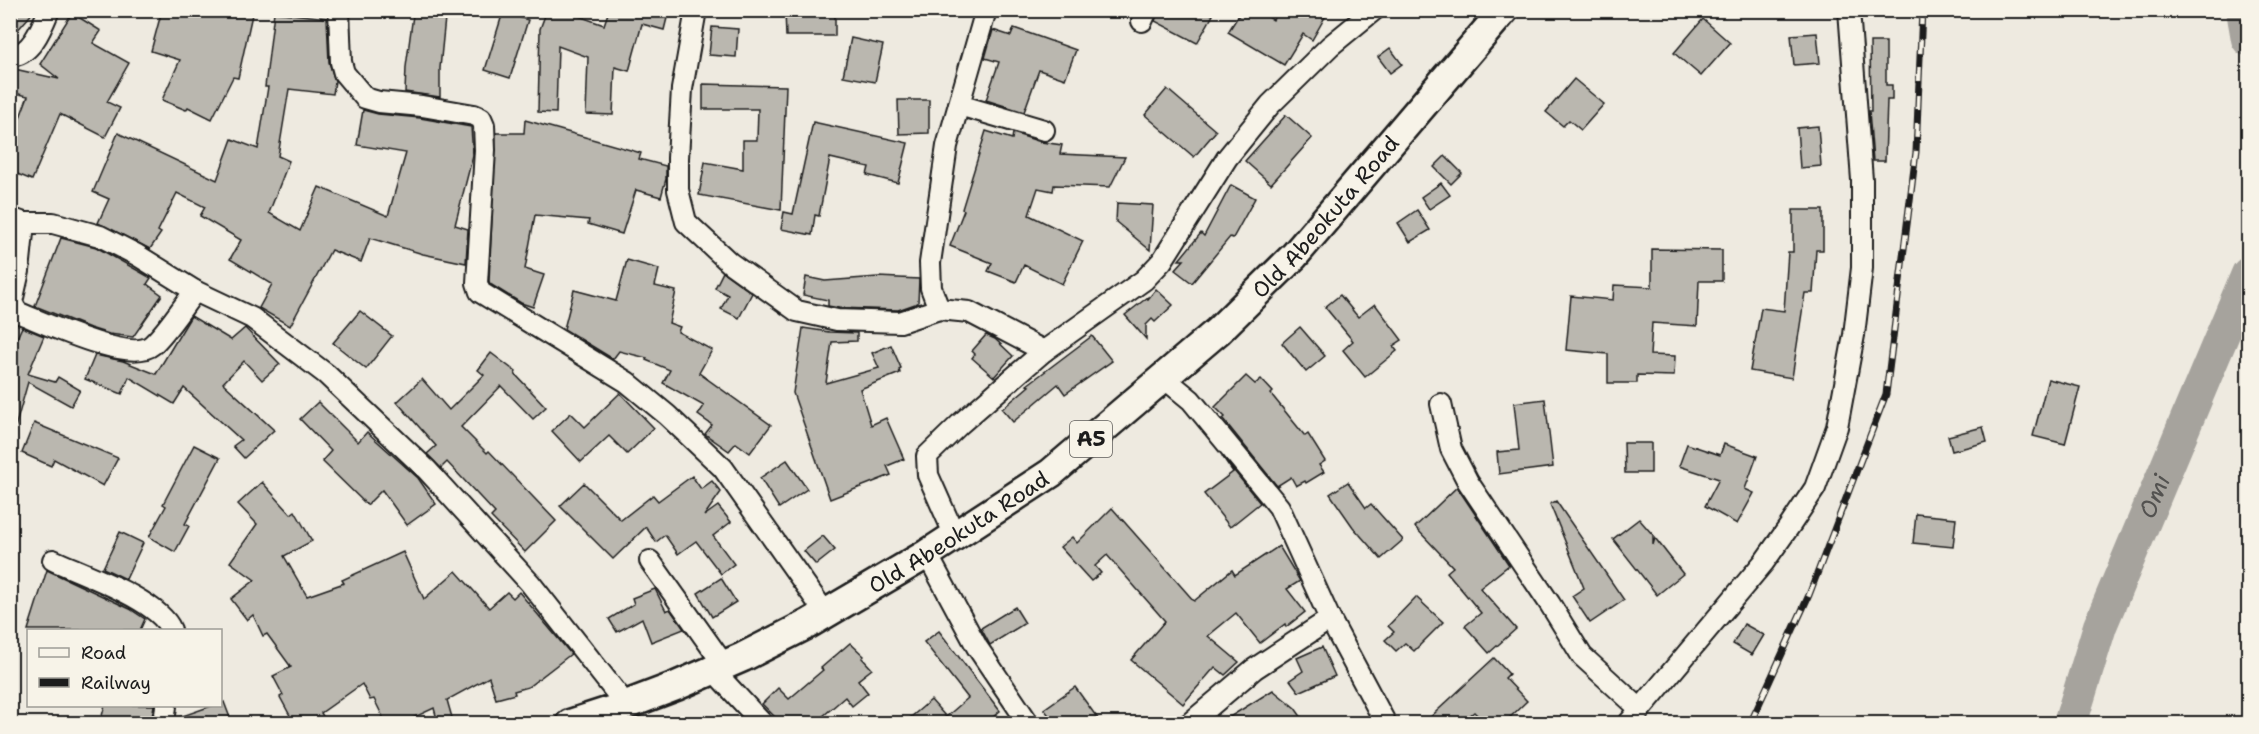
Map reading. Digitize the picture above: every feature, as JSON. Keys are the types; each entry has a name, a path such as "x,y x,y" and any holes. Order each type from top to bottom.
{"highway":[{"name":"Old Abeokuta Road","path":"570,723 626,705 718,667 826,614 927,554 1051,473 1218,331 1294,256 1504,10"}],"street":[{"path":"10,56 16,56 28,48 41,29 49,10"},
{"path":"339,10 341,62 344,73 365,98 379,102 422,106 481,118 484,125 484,174 477,283 480,292 627,382 667,415 723,468 826,614"},
{"path":"696,10 682,89 678,158 678,190 686,222 730,263 797,311 837,320 900,322 939,309 969,312 1044,351"},
{"path":"939,309 931,288 930,263 947,146 986,10"},
{"path":"955,536 928,475 927,456 1044,351 1144,280 1162,261 1227,158 1270,105 1330,46 1374,10"},
{"path":"1441,404 1451,448 1468,482 1582,656 1634,716 1764,562 1791,524 1815,488 1837,427 1854,335 1862,268 1862,180 1850,10"},
{"path":"959,105 1044,130"},
{"path":"195,291 152,345 142,351 130,352 72,335 17,312 12,302 19,271 17,220 53,223 100,236 137,255 195,291 252,318 326,374 419,462 530,583 626,705"},
{"path":"1162,377 1191,400 1279,507 1330,619 1386,723"},
{"path":"927,554 977,647 1029,723"},
{"path":"53,560 143,601 168,621 171,629"},
{"path":"650,561 718,667 763,723"},
{"path":"1189,723 1254,669 1330,619"},
{"path":"164,723 166,707"}],"building":[{"path":"10,10 35,10 10,39"},
{"path":"162,10 253,10 238,78 233,77 212,119 188,107 186,110 162,100 180,60 151,51"},
{"path":"547,10 562,10 604,25 609,10 669,10 664,30 642,24 629,71 615,67 613,115 586,114 588,57 558,46 556,113 538,112 540,29"},
{"path":"1159,10 1204,10 1213,15 1197,43 1155,21"},
{"path":"1242,10 1257,10 1273,20 1278,10 1329,10 1312,40 1303,34 1284,65 1228,32"},
{"path":"785,11 835,11 835,36 786,36"},
{"path":"274,12 327,18 329,62 335,81 333,94 289,89 278,156 289,161 269,213 300,231 319,187 388,216 406,153 357,145 363,110 471,127 473,155 455,225 468,229 466,263 423,254 370,238 361,262 331,250 290,326 259,308 272,284 230,259 241,240 200,216 205,207 177,193 158,231 161,233 150,249 98,223 109,199 93,192 118,133 217,180 232,139 258,149 268,87 265,87"},
{"path":"503,12 528,20 510,78 485,70"},
{"path":"72,13 101,31 93,43 129,63 107,102 120,108 105,137 60,114 32,180 10,171 10,144 28,96 10,92 10,68 59,79 40,64"},
{"path":"413,15 445,18 440,68 440,97 405,92"},
{"path":"1703,19 1730,43 1701,76 1674,53"},
{"path":"712,27 738,29 736,57 709,55"},
{"path":"1014,28 1076,50 1065,79 1039,70 1024,112 986,100 999,62 985,58 993,30 1011,36"},
{"path":"1817,33 1820,63 1794,65 1791,35"},
{"path":"851,38 883,45 875,82 843,76"},
{"path":"1870,42 1886,42 1886,85 1892,85 1892,100 1887,100 1885,161 1873,161 1869,111 1871,111"},
{"path":"1390,48 1402,64 1390,73 1378,57"},
{"path":"1574,79 1604,104 1581,130 1569,120 1563,126 1546,112"},
{"path":"703,84 786,86 781,210 699,195 705,162 743,169 743,140 757,140 758,109 703,109"},
{"path":"1167,89 1216,131 1194,157 1145,115"},
{"path":"898,100 929,100 929,133 899,134"},
{"path":"1286,115 1312,138 1271,184 1245,161"},
{"path":"525,120 641,153 639,159 666,166 666,179 661,197 636,190 622,234 588,224 589,220 535,215 525,269 544,275 533,307 521,303 490,284 489,281 496,133 524,133"},
{"path":"813,122 908,143 898,183 867,175 869,167 830,158 819,216 815,215 812,235 781,229 784,212 793,214"},
{"path":"1818,126 1821,166 1800,168 1797,128"},
{"path":"986,131 1012,139 1013,133 1041,142 1062,145 1060,154 1125,157 1110,187 1054,185 1053,191 1038,188 1029,215 1083,241 1062,284 1024,265 1016,282 988,271 992,263 950,246 964,210 962,209"},
{"path":"1445,156 1462,173 1451,184 1434,167"},
{"path":"1441,183 1450,195 1429,209 1421,197"},
{"path":"1231,185 1255,198 1233,238 1230,237 1192,283 1175,270 1184,260 1179,260 1201,233 1204,236"},
{"path":"1117,203 1153,205 1150,250 1116,222"},
{"path":"1417,210 1430,230 1410,242 1398,223"},
{"path":"1793,210 1823,210 1823,250 1816,250 1813,293 1805,293 1792,378 1750,371 1761,308 1784,311 1788,252 1793,252"},
{"path":"61,238 96,247 151,278 147,284 162,295 133,337 109,334 90,328 35,306"},
{"path":"1652,249 1722,250 1722,281 1699,281 1697,326 1652,323 1650,355 1675,356 1674,376 1637,375 1637,383 1608,383 1608,354 1566,350 1571,296 1613,300 1614,285 1652,287"},
{"path":"627,260 659,269 655,286 676,291 669,323 680,327 678,332 712,350 699,373 771,425 750,453 736,443 729,451 705,434 712,425 698,415 704,406 663,383 670,370 646,360 647,358 619,351 613,359 564,329 574,290 616,301"},
{"path":"723,272 752,293 739,318 721,309 728,295 715,288"},
{"path":"806,277 825,281 878,277 919,279 918,303 898,310 828,306 828,300 803,295"},
{"path":"1156,289 1173,305 1155,322 1152,319 1146,325 1146,339 1125,315 1148,297 1148,299"},
{"path":"1340,295 1358,317 1375,304 1402,340 1393,346 1397,351 1365,377 1343,350 1353,341 1325,307"},
{"path":"360,311 392,336 366,369 333,343"},
{"path":"191,316 231,340 245,328 280,364 262,380 244,361 223,383 274,430 244,458 233,446 241,440 184,388 174,404 129,377 122,394 85,379 95,355 123,361 156,374"},
{"path":"22,327 44,336 28,374 55,382 58,377 80,390 71,406 28,382 15,428 10,427 10,353"},
{"path":"1300,327 1325,356 1306,372 1282,343"},
{"path":"803,328 857,333 857,341 832,342 826,383 879,368 872,353 891,345 901,368 900,373 860,389 871,425 886,418 904,459 887,466 891,475 830,499 793,393"},
{"path":"986,335 995,339 1013,356 994,377 972,358 975,354 972,351"},
{"path":"1092,336 1112,361 1065,394 1058,384 1013,422 1002,409 1029,386 1027,385"},
{"path":"491,353 516,372 515,374 546,407 533,419 501,386 461,427 487,453 489,451 556,521 525,552 491,517 495,513 447,462 441,468 427,454 436,446 397,402 422,379 449,410 484,375 478,370"},
{"path":"1246,376 1255,384 1261,379 1305,436 1308,434 1325,461 1319,465 1324,472 1296,486 1291,477 1277,486 1215,407"},
{"path":"2048,379 2080,387 2065,444 2033,436"},
{"path":"620,393 654,428 627,454 609,436 581,462 552,431 571,413 585,427"},
{"path":"1545,399 1553,467 1499,474 1497,452 1519,450 1514,403"},
{"path":"318,402 358,442 367,432 418,478 436,504 407,525 382,490 367,505 322,461 331,451 300,419"},
{"path":"34,423 118,458 103,486 54,459 51,466 22,453"},
{"path":"1983,427 1987,442 1952,451 1948,436"},
{"path":"1624,443 1651,443 1651,473 1625,473"},
{"path":"1687,444 1720,455 1724,444 1757,456 1745,489 1754,493 1737,524 1705,506 1719,479 1679,466"},
{"path":"194,445 220,458 185,524 189,526 175,552 149,537 166,506 163,504"},
{"path":"1222,456 1260,503 1230,527 1204,494 1233,472"},
{"path":"787,460 807,489 779,508 760,478"},
{"path":"692,476 701,489 712,481 721,492 704,516 718,506 731,522 713,536 734,564 721,574 696,541 678,554 665,535 656,542 646,527 613,559 560,506 584,483 621,520 653,495 658,501"},
{"path":"262,482 291,514 295,511 312,541 284,556 307,596 344,583 342,580 403,552 424,599 456,571 489,608 507,592 513,598 519,592 571,654 528,687 514,691 515,694 496,699 489,677 447,700 453,721 438,723 434,708 402,723 386,723 374,699 370,700 362,684 321,713 327,723 294,723 280,697 283,695 273,676 291,667 267,634 263,636 253,615 247,620 231,599 255,580 230,562 257,524 238,504"},
{"path":"1348,482 1366,508 1371,504 1403,540 1381,559 1353,527 1330,494"},
{"path":"1457,487 1509,565 1480,588 1516,629 1489,653 1465,626 1481,613 1447,572 1453,567 1415,527"},
{"path":"1556,501 1624,600 1590,623 1572,596 1584,588 1550,504"},
{"path":"1112,508 1194,601 1232,570 1235,575 1279,546 1300,581 1287,589 1305,612 1260,643 1236,613 1208,636 1239,662 1225,675 1215,667 1183,704 1131,660 1165,621 1107,555 1095,566 1101,573 1091,581 1060,547 1072,537 1077,543"},
{"path":"1916,514 1956,518 1953,547 1913,543"},
{"path":"1639,519 1653,535 1653,545 1655,538 1683,574 1657,595 1613,539"},
{"path":"120,532 143,543 126,579 103,568"},
{"path":"823,536 835,550 816,565 804,551"},
{"path":"47,570 130,609 145,619 140,629 28,629"},
{"path":"721,578 736,602 712,617 698,593"},
{"path":"655,589 666,611 670,609 684,629 651,642 642,618 617,632 609,619 634,604 632,598"},
{"path":"1416,597 1443,622 1414,651 1405,643 1396,651 1385,640 1394,632 1388,626"},
{"path":"1015,607 1025,623 990,645 981,628"},
{"path":"1744,624 1764,635 1752,655 1733,644"},
{"path":"939,631 1000,711 986,723 904,723 931,700 946,717 968,698 924,642"},
{"path":"850,643 864,656 862,658 872,669 858,680 868,693 852,706 845,697 815,723 781,723 762,704 778,688 789,699"},
{"path":"1322,647 1335,676 1299,692 1290,680 1303,671 1297,658"},
{"path":"1494,658 1509,674 1505,678 1527,701 1504,723 1485,723 1474,712 1461,723 1424,723"},
{"path":"1075,687 1101,723 1055,723 1044,709"},
{"path":"1273,690 1295,708 1302,718 1293,723 1220,723"},
{"path":"224,702 232,723 176,723 177,718 208,707 222,707"},
{"path":"104,707 154,707 151,723 100,723"}],"waterway":[{"name":"Omi","path":"2243,10 2248,39"},
{"name":"Omi","path":"2070,724 2100,626 2248,274"}],"railway":[{"path":"1750,724 1809,595 1886,394 1916,152 1922,10"}]}
